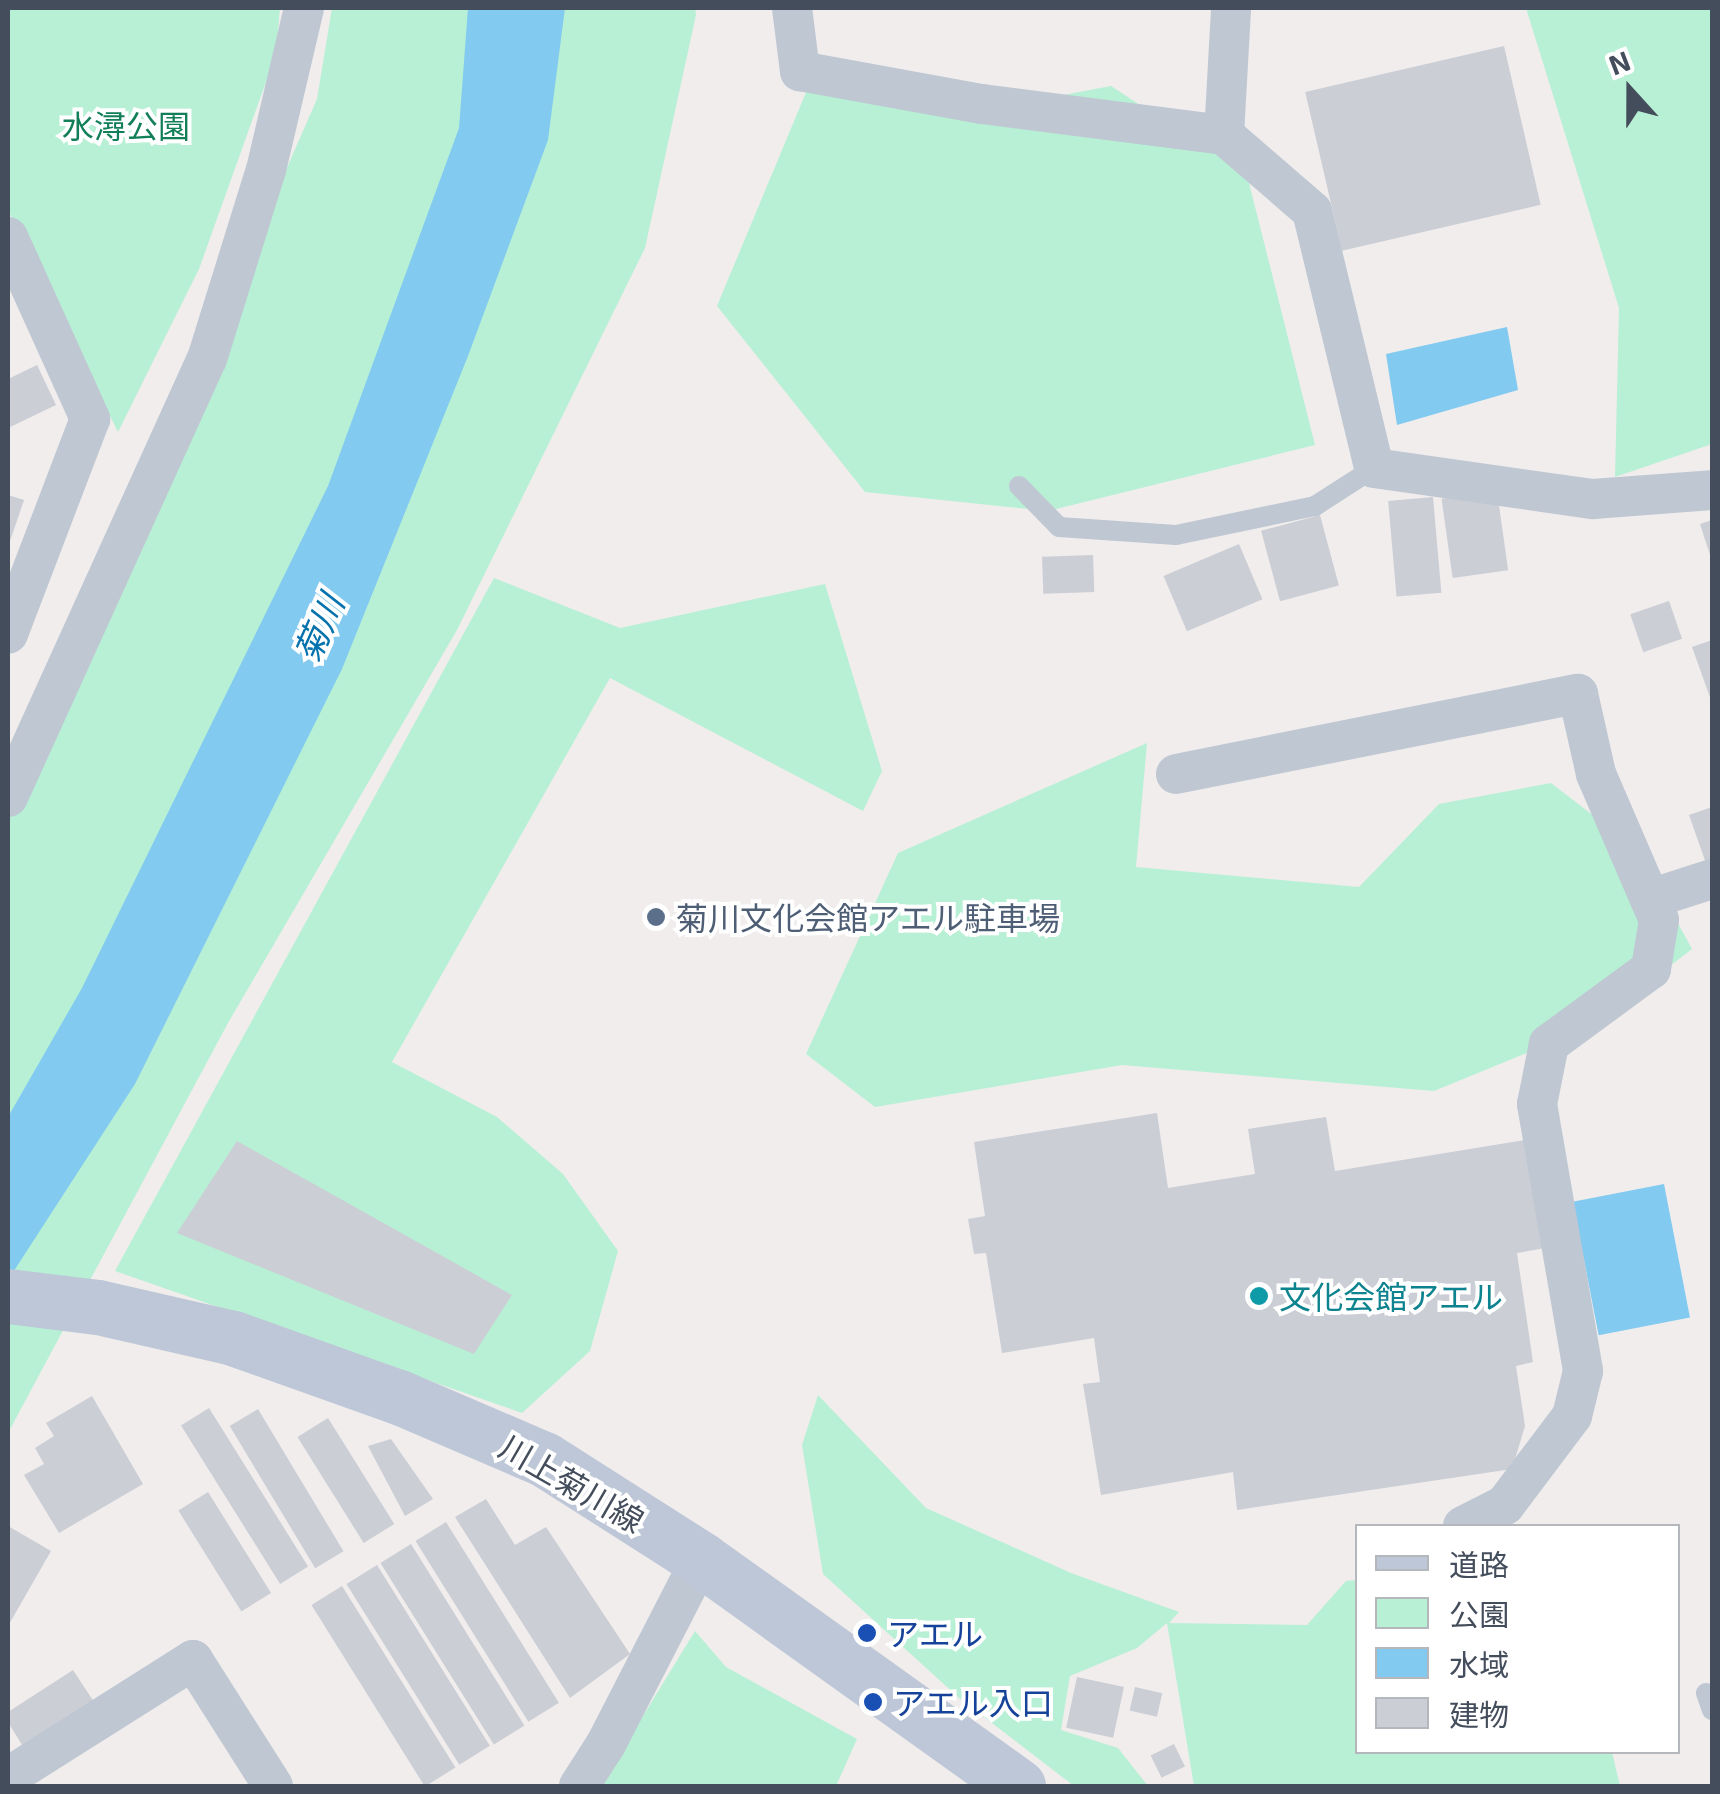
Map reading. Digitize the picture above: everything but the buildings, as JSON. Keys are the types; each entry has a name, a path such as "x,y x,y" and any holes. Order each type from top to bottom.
{"main road":[{"name":"川上菊川線","path":"8,1296 143,1317 252,1344 399,1397 544,1459 701,1559 1018,1786"}],"street":[{"path":"8,797 207,359 266,170 304,8"},
{"path":"792,8 800,71 982,104 1224,134 1312,211 1374,468 1593,499 1712,490"},
{"path":"1224,134 1231,8"},
{"path":"8,237 90,420 15,592 8,634"},
{"path":"1176,774 1578,694 1596,774 1660,920 1652,970 1550,1044 1536,1104 1583,1371 1572,1416 1505,1505 1467,1524"},
{"path":"1650,899 1712,878"},
{"path":"580,1786 701,1559"},
{"path":"8,1777 193,1660 273,1786"}],"lane":[{"path":"1019,486 1059,527 1176,535 1315,506 1374,468"}],"green space":[{"name":"水潯公園","path":"8,8 280,8 276,54 199,269 118,432 8,210"},
{"path":"332,8 695,8 696,15 645,248 457,630 228,1023 8,1433 8,805 317,99"},
{"path":"1526,8 1712,8 1712,444 1615,477 1619,308"},
{"path":"1111,86 1189,137 1243,159 1315,445 1048,511 865,492 717,306 807,90 1006,106"},
{"path":"494,578 620,628 825,584 882,771 863,811 610,678 392,1062 497,1117 563,1174 618,1251 590,1351 522,1413 115,1271"},
{"path":"1147,743 1136,867 1359,887 1439,804 1551,783 1638,850 1692,949 1592,1026 1434,1091 1122,1065 875,1107 806,1054 898,853"},
{"path":"818,1395 926,1508 1071,1573 1179,1612 1169,1623 1307,1625 1346,1581 1355,1580 1355,1754 1612,1754 1620,1786 1194,1786 1167,1623 1137,1648 1070,1676 1061,1730 1118,1748 1148,1786 1074,1786 958,1697 823,1574 802,1445"},
{"path":"695,1631 726,1667 857,1739 836,1786 600,1786"}],"water":[{"name":"菊川","path":"468,8 565,8 548,140 468,356 342,669 135,1084 8,1280 8,1117 82,988 328,486 459,128"},
{"path":"1507,327 1518,390 1397,425 1386,354"},
{"path":"1664,1184 1690,1318 1599,1335 1573,1202"}],"place":[{"name":"菊川文化会館アエル駐車場","path":"656,917"},
{"name":"文化会館アエル","path":"1259,1296"},
{"name":"アエル","path":"867,1633"},
{"name":"アエル入口","path":"873,1702"}]}
